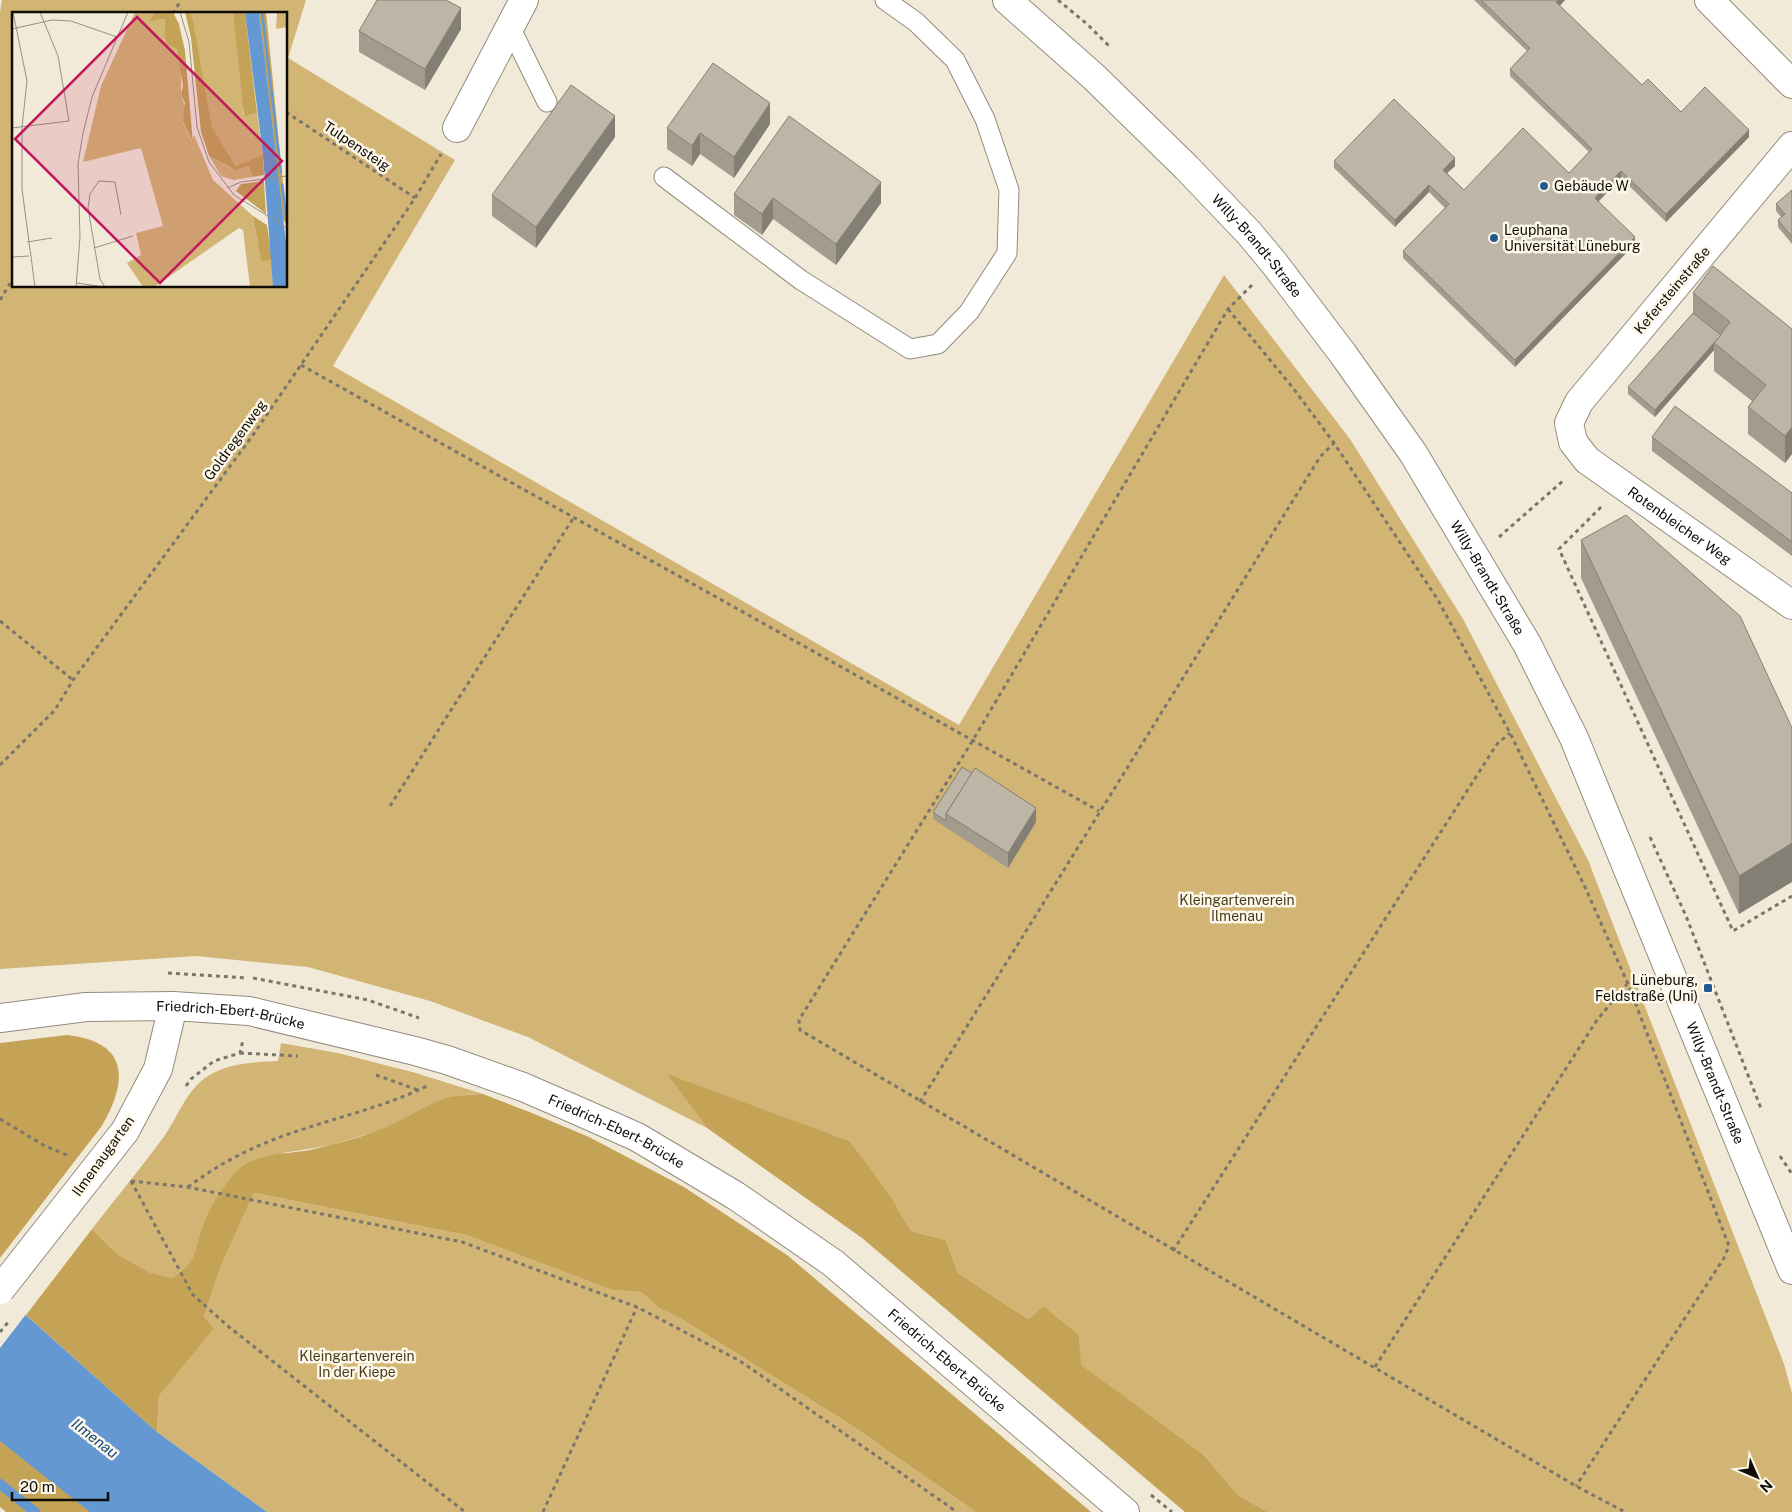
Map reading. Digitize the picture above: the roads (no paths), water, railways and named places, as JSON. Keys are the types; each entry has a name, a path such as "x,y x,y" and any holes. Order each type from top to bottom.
{"main road":[{"path":"457,128 524,0"},
{"name":"Willy-Brandt-Straße","path":"1007,0 1094,77 1187,168 1249,233 1343,354 1412,453 1527,644 1574,738 1791,1263"},
{"path":"1709,0 1792,84"},
{"name":"Kefersteinstraße","path":"1580,451 1569,423 1579,402 1792,146"},
{"name":"Rotenbleicher Weg","path":"1580,451 1623,486 1792,605"},
{"name":"Friedrich-Ebert-Brücke","path":"0,1018 86,1007 173,1006 250,1011 415,1051 447,1060 523,1087 637,1138 736,1196 833,1262 1125,1512"},
{"name":"Ilmenaugarten","path":"0,1290 125,1131 158,1069 173,1006"}],"lane":[{"path":"664,176 801,280 910,349 938,344 969,312 1007,253 1009,190 985,119 955,60 916,22 885,0"},
{"path":"510,27 547,102"}],"water":[{"name":"Ilmenau","path":"0,1292 157,1432 267,1512 90,1512 0,1441"}],"waterway":[{"path":"0,1484 35,1512"}],"place":[{"name":"Gebäude W","path":"1544,186"},
{"name":"Leuphana Universität Lüneburg","path":"1494,238"},
{"name":"Lüneburg, Feldstraße (Uni)","path":"1708,988"}],"park label":[{"name":"Kleingartenverein Ilmenau","path":"1237,908"},
{"name":"Kleingartenverein In der Kiepe","path":"357,1364"}]}
